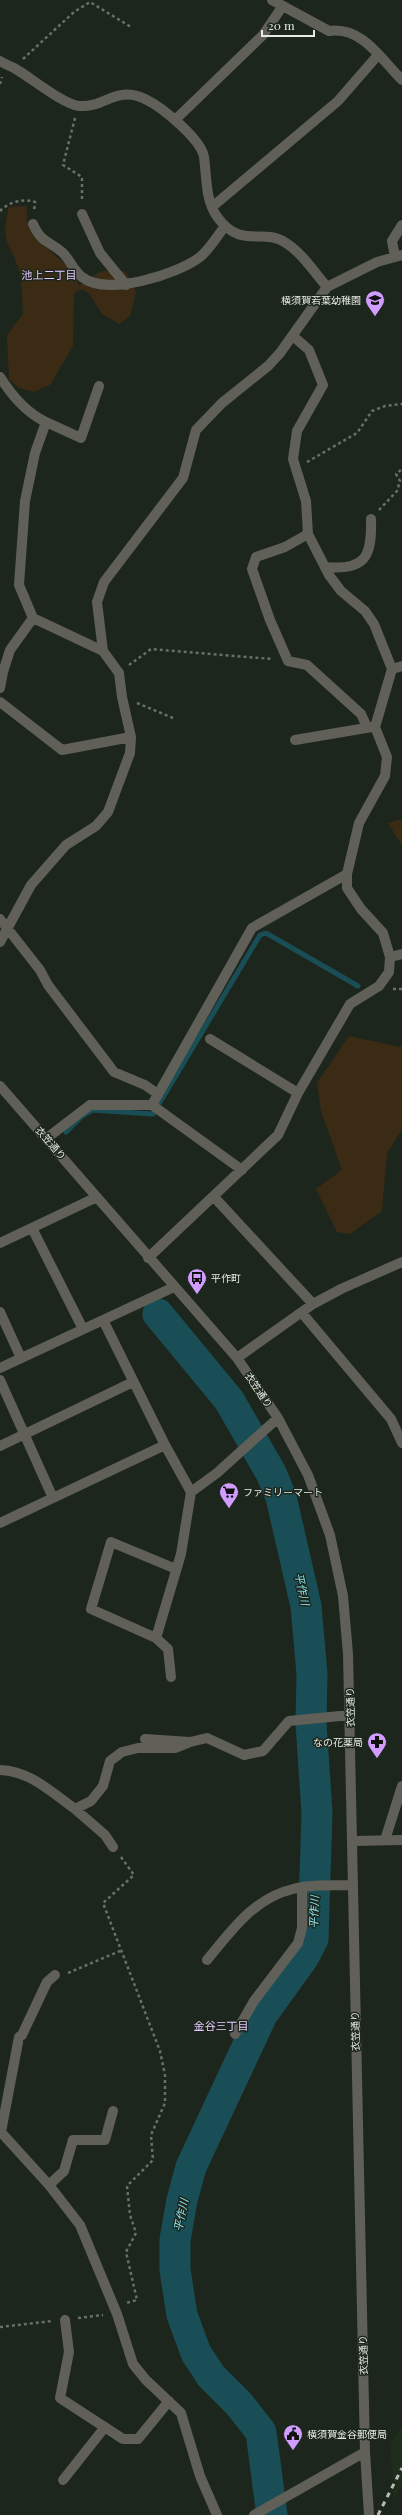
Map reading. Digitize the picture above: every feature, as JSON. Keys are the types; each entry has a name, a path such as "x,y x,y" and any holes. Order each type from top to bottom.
{"street":[{"path":"272,0 282,7 328,31 338,30 352,33 363,39 402,80"},
{"path":"175,120 263,35 282,7"},
{"path":"212,207 338,100 378,55"},
{"path":"0,61 14,68 40,86 78,106 93,104 114,95 130,93 146,99 175,120 198,145 204,155 212,207 225,226 232,232 247,238 270,237 286,242 327,287"},
{"path":"82,214 100,254 126,285"},
{"path":"33,224 40,238 62,253 83,278 100,284 126,285 188,265 202,255 225,226"},
{"path":"103,651 97,602 104,582 183,478 196,430 222,402 268,366 293,336 327,287 377,262 399,256 392,241 402,225"},
{"path":"293,336 309,350 323,386 298,430 293,459 306,501 308,534 325,567 341,591 365,610 371,619 392,669 371,727"},
{"path":"0,378 9,391 33,416 80,438 99,386"},
{"path":"0,942 6,928 31,885 66,845 96,826 108,812 130,753 131,737 122,697 119,673 103,651 34,618 19,585 25,501 35,453 46,422"},
{"path":"325,567 353,567 366,557 371,543 371,519"},
{"path":"148,1258 278,1135 298,1093 350,1004 380,986 389,972 390,957 383,933 361,909 347,888 347,874 359,823 385,776 387,757 371,727 361,714 307,665 288,661 270,620 252,569 256,557 285,547 308,534"},
{"path":"0,688 2,672 10,650 34,618"},
{"path":"392,669 402,666"},
{"path":"0,702 62,750 131,737"},
{"path":"295,740 371,727"},
{"path":"152,1105 252,928 347,874"},
{"path":"0,919 40,970 48,985 114,1072 145,1085 158,1094"},
{"path":"390,957 402,954"},
{"path":"210,1038 298,1093"},
{"name":"衣笠通り","path":"0,1086 97,1196 148,1258 237,1358 278,1418 308,1475 330,1535 344,1596 348,1654 365,2452 368,2515"},
{"path":"47,1138 90,1105 152,1105 242,1170"},
{"path":"0,1243 97,1196"},
{"path":"214,1197 313,1304"},
{"path":"32,1228 83,1329"},
{"path":"237,1358 313,1304 341,1289 402,1262"},
{"path":"0,1368 174,1287"},
{"path":"0,1312 21,1358"},
{"path":"302,1313 391,1419 402,1443"},
{"path":"103,1320 165,1445 191,1492 176,1569 156,1638"},
{"path":"0,1380 53,1498"},
{"path":"0,1446 134,1382"},
{"path":"191,1492 278,1418"},
{"path":"0,1523 165,1445"},
{"path":"171,1677 168,1649 156,1638 91,1609 111,1542 176,1569"},
{"path":"75,1809 92,1801 102,1786 110,1761 122,1752 138,1748 175,1748 190,1742 208,1738 244,1755 264,1751 289,1721 350,1715"},
{"path":"145,1738 190,1742"},
{"path":"0,1770 14,1771 28,1775 75,1809 105,1835 113,1847"},
{"path":"385,1840 402,1786"},
{"path":"353,1841 402,1840"},
{"path":"207,1960 240,1919 268,1897 302,1888 352,1885"},
{"path":"235,2034 254,2001 298,1943 302,1928 302,1888"},
{"path":"55,1975 47,1982 22,2036 19,2037 0,2132 49,2185 80,2226 114,2307 133,2364 146,2380 180,2413 200,2476 217,2515"},
{"path":"49,2185 64,2171 73,2140 105,2140 113,2111"},
{"path":"64,2320 69,2352 60,2398 123,2439 138,2438 169,2401"},
{"path":"64,2480 105,2427"},
{"path":"254,2515 365,2452"}],"path":[{"path":"14,68 74,12 91,1 131,27"},
{"path":"78,106 63,165 82,177 82,214"},
{"path":"0,211 17,200 29,200 35,202 33,224"},
{"path":"296,469 357,433 372,412 385,406 402,404"},
{"path":"371,519 397,491 400,481 396,474 402,469"},
{"path":"119,673 151,650 288,661"},
{"path":"122,697 173,718"},
{"path":"113,1847 134,1875 103,1903 120,1951 160,2051 165,2075 165,2103 151,2135 153,2160 127,2186 130,2215 136,2232 126,2252 138,2300 114,2307"},
{"path":"55,1975 65,1974 120,1951"}],"shaded area":[{"path":"27,206 27,223 33,234 62,261 75,277 79,286 90,277 101,272 107,270 119,270 126,272 136,292 130,316 119,324 102,314 89,293 82,289 74,293 73,346 50,385 33,392 19,388 9,379 7,335 23,314 22,286 19,270 7,241 5,228 6,219 9,207"},
{"path":"402,819 402,844 401,844 388,823"},
{"path":"349,1036 400,1047 402,1045 402,1129 387,1154 382,1211 350,1234 337,1232 316,1189 342,1170 321,1111 317,1083"},
{"path":"402,2426 402,2485 394,2498 390,2443"}],"waterway":[{"path":"66,1132 82,1116 92,1110 153,1114 260,935 266,933 358,986"},
{"name":"平作川","path":"158,1314 229,1400 271,1473 281,1497 306,1606 312,1674 311,1723 317,1813 313,1939 303,1958 262,2015 191,2167 182,2200 175,2240 175,2270 182,2315 196,2353 211,2376 239,2404 261,2432 272,2515"}],"railway":[{"path":"378,2515 402,2468"}],"place":[{"name":"横須賀若葉幼稚園","path":"375,317"},
{"name":"平作町","path":"197,1295"},
{"name":"ファミリーマート","path":"229,1509"},
{"name":"なの花薬局","path":"377,1759"},
{"name":"横須賀金谷郵便局","path":"293,2451"}],"district":[{"name":"池上二丁目","path":"49,275"},
{"name":"金谷三丁目","path":"221,2026"}]}
